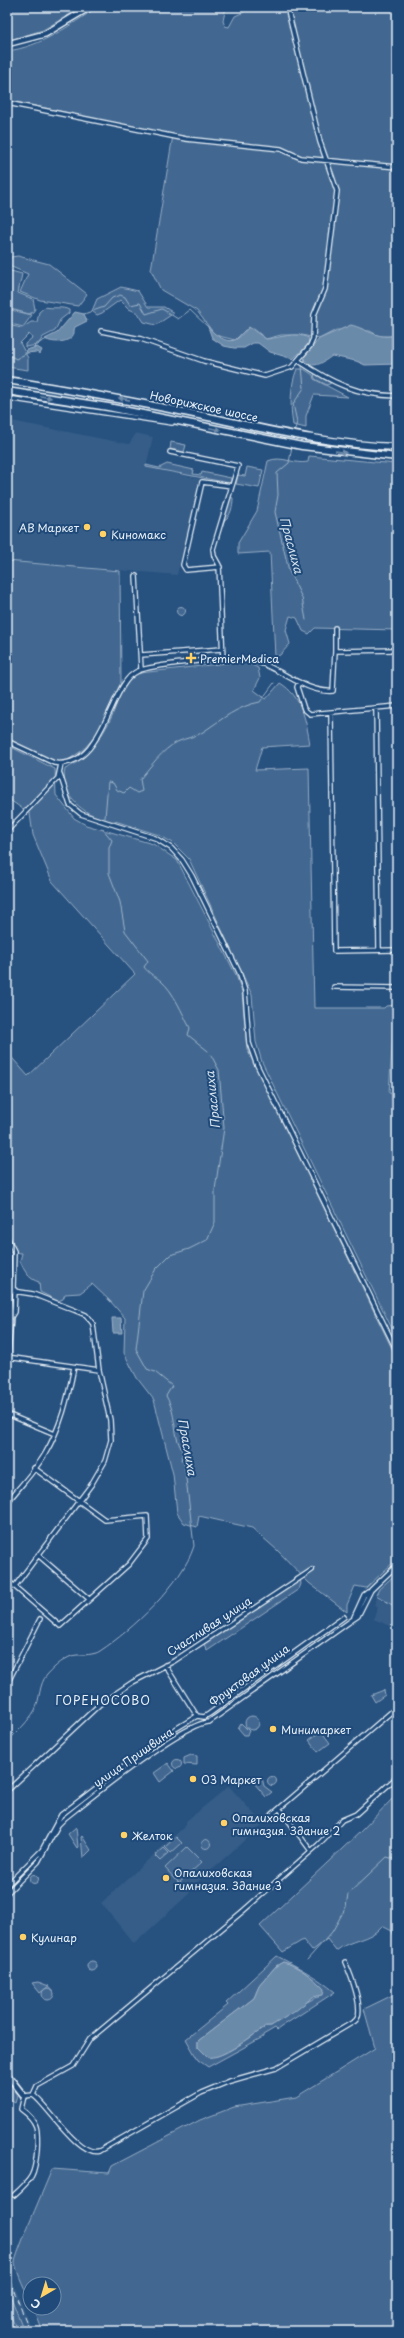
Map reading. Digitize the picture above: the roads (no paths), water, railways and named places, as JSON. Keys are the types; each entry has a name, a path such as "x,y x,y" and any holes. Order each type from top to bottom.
{"highway":[{"name":"Новорижское шоссе","path":"7,380 116,398 304,436 352,444 397,447"},
{"name":"Новорижское шоссе","path":"7,391 108,407 283,443 397,457"}],"main road":[{"path":"7,44 45,34 90,7"}],"street":[{"path":"101,331 141,339 204,360 256,374 274,374 292,367 299,361 313,339 314,315 325,290 330,263 337,191 320,142 287,7"},
{"path":"7,103 172,137 281,149 301,158 397,167"},
{"path":"299,361 325,378 352,390 383,396 397,396"},
{"path":"7,398 76,410 200,426"},
{"path":"170,452 238,466 214,541 214,556 220,567 224,647 222,649 223,660"},
{"path":"220,567 186,570 183,565 202,482 232,486"},
{"path":"136,576 141,669"},
{"path":"7,740 46,760 61,764 78,758 95,740 110,716 126,679 141,669 235,659 255,661 323,692 333,691 335,628"},
{"path":"141,654 222,649"},
{"path":"335,651 397,650"},
{"path":"300,682 297,687 307,712 315,715 397,706"},
{"path":"376,708 379,950"},
{"path":"331,714 334,950 397,950"},
{"path":"61,764 60,774 65,795 74,809 94,820 155,838 171,848 192,876 239,972 245,991 249,1043 256,1063 397,1351"},
{"path":"7,831 60,774"},
{"path":"334,987 397,988"},
{"path":"7,1238 14,1251 11,1290 14,1312 11,1317 7,1372"},
{"path":"11,1290 33,1294 86,1315 92,1324 99,1370 110,1420 111,1440 105,1461 15,1586"},
{"path":"8,1357 99,1370"},
{"path":"7,1504 44,1455 55,1434 67,1404 74,1367"},
{"path":"7,1414 55,1434"},
{"path":"7,1580 60,1626 88,1599 129,1564 148,1539 147,1516 105,1520 34,1468"},
{"path":"7,1494 12,1497"},
{"path":"38,1555 88,1599"},
{"name":"улица Пришвина","path":"7,1893 38,1862 58,1825 70,1814 148,1755 197,1725 209,1722 352,1620 364,1595 397,1565"},
{"name":"Счастливая улица","path":"7,1791 100,1704 133,1682 174,1661 312,1570"},
{"name":"Фруктовая улица","path":"7,1885 42,1850 55,1821 60,1815 164,1736 197,1716 204,1717 210,1714 344,1617"},
{"path":"7,1684 40,1619"},
{"path":"165,1665 197,1716"},
{"path":"267,1819 397,1707"},
{"path":"33,2095 37,2086 73,2066 90,2039 311,1851 342,1820 356,1814 397,1777"},
{"path":"280,1809 311,1851"},
{"path":"33,2095 72,2138 92,2152 99,2151 201,2093 230,2081 276,2068 355,2021 359,2015 356,1993 345,1962"},
{"path":"7,2074 26,2096"},
{"path":"26,2096 33,2095"},
{"path":"14,2195 27,2184 37,2162 38,2128 28,2114 21,2109 26,2096"}],"waterway":[{"path":"84,314 104,307 112,298 120,295 125,297 130,305 140,303 146,314 162,309 178,319 190,310 208,327"},
{"path":"34,349 35,345 47,339"},
{"path":"7,354 16,359 27,353"},
{"name":"Праслиха","path":"294,433 297,422 293,404 304,388 302,366 306,361"},
{"name":"Праслиха","path":"292,446 289,463 277,473 278,495 275,512 289,571 302,598 306,620"},
{"name":"Праслиха","path":"105,818 108,782 113,783 117,790 124,793 129,788 137,793 142,791 140,779 166,749 177,742 200,734 237,710 260,702 274,683"},
{"name":"Праслиха","path":"102,828 112,840 109,848 109,873 120,902 125,931 148,961 144,967 161,981 174,997 190,1028 188,1035 208,1051"},
{"name":"Праслиха","path":"7,1742 26,1723 35,1710 44,1678 60,1662 69,1657 98,1652 141,1619 179,1575 188,1561 194,1546 184,1461 181,1460 182,1451 177,1438 172,1411 166,1396 172,1386 155,1372 147,1369 136,1349 143,1291 156,1269 170,1255 189,1249 207,1240 215,1222 215,1190 224,1128 219,1070 211,1055"},
{"path":"307,1960 332,1932 346,1907 348,1894 387,1857 397,1860"}],"railway":[{"path":"7,2274 30,2331"}],"place":[{"name":"АВ Маркет","path":"87,527"},
{"name":"Киномакс","path":"103,534"},
{"name":"PremierMedica","path":"191,658"},
{"name":"Минимаркет","path":"273,1729"},
{"name":"О3 Маркет","path":"193,1779"},
{"name":"Опалиховская гимназия. Здание 2","path":"224,1823"},
{"name":"Желток","path":"124,1835"},
{"name":"Опалиховская гимназия. Здание 3","path":"166,1878"},
{"name":"Кулинар","path":"23,1937"}],"district":[{"name":"ГОРЕНОСОВО","path":"103,1700"}]}
